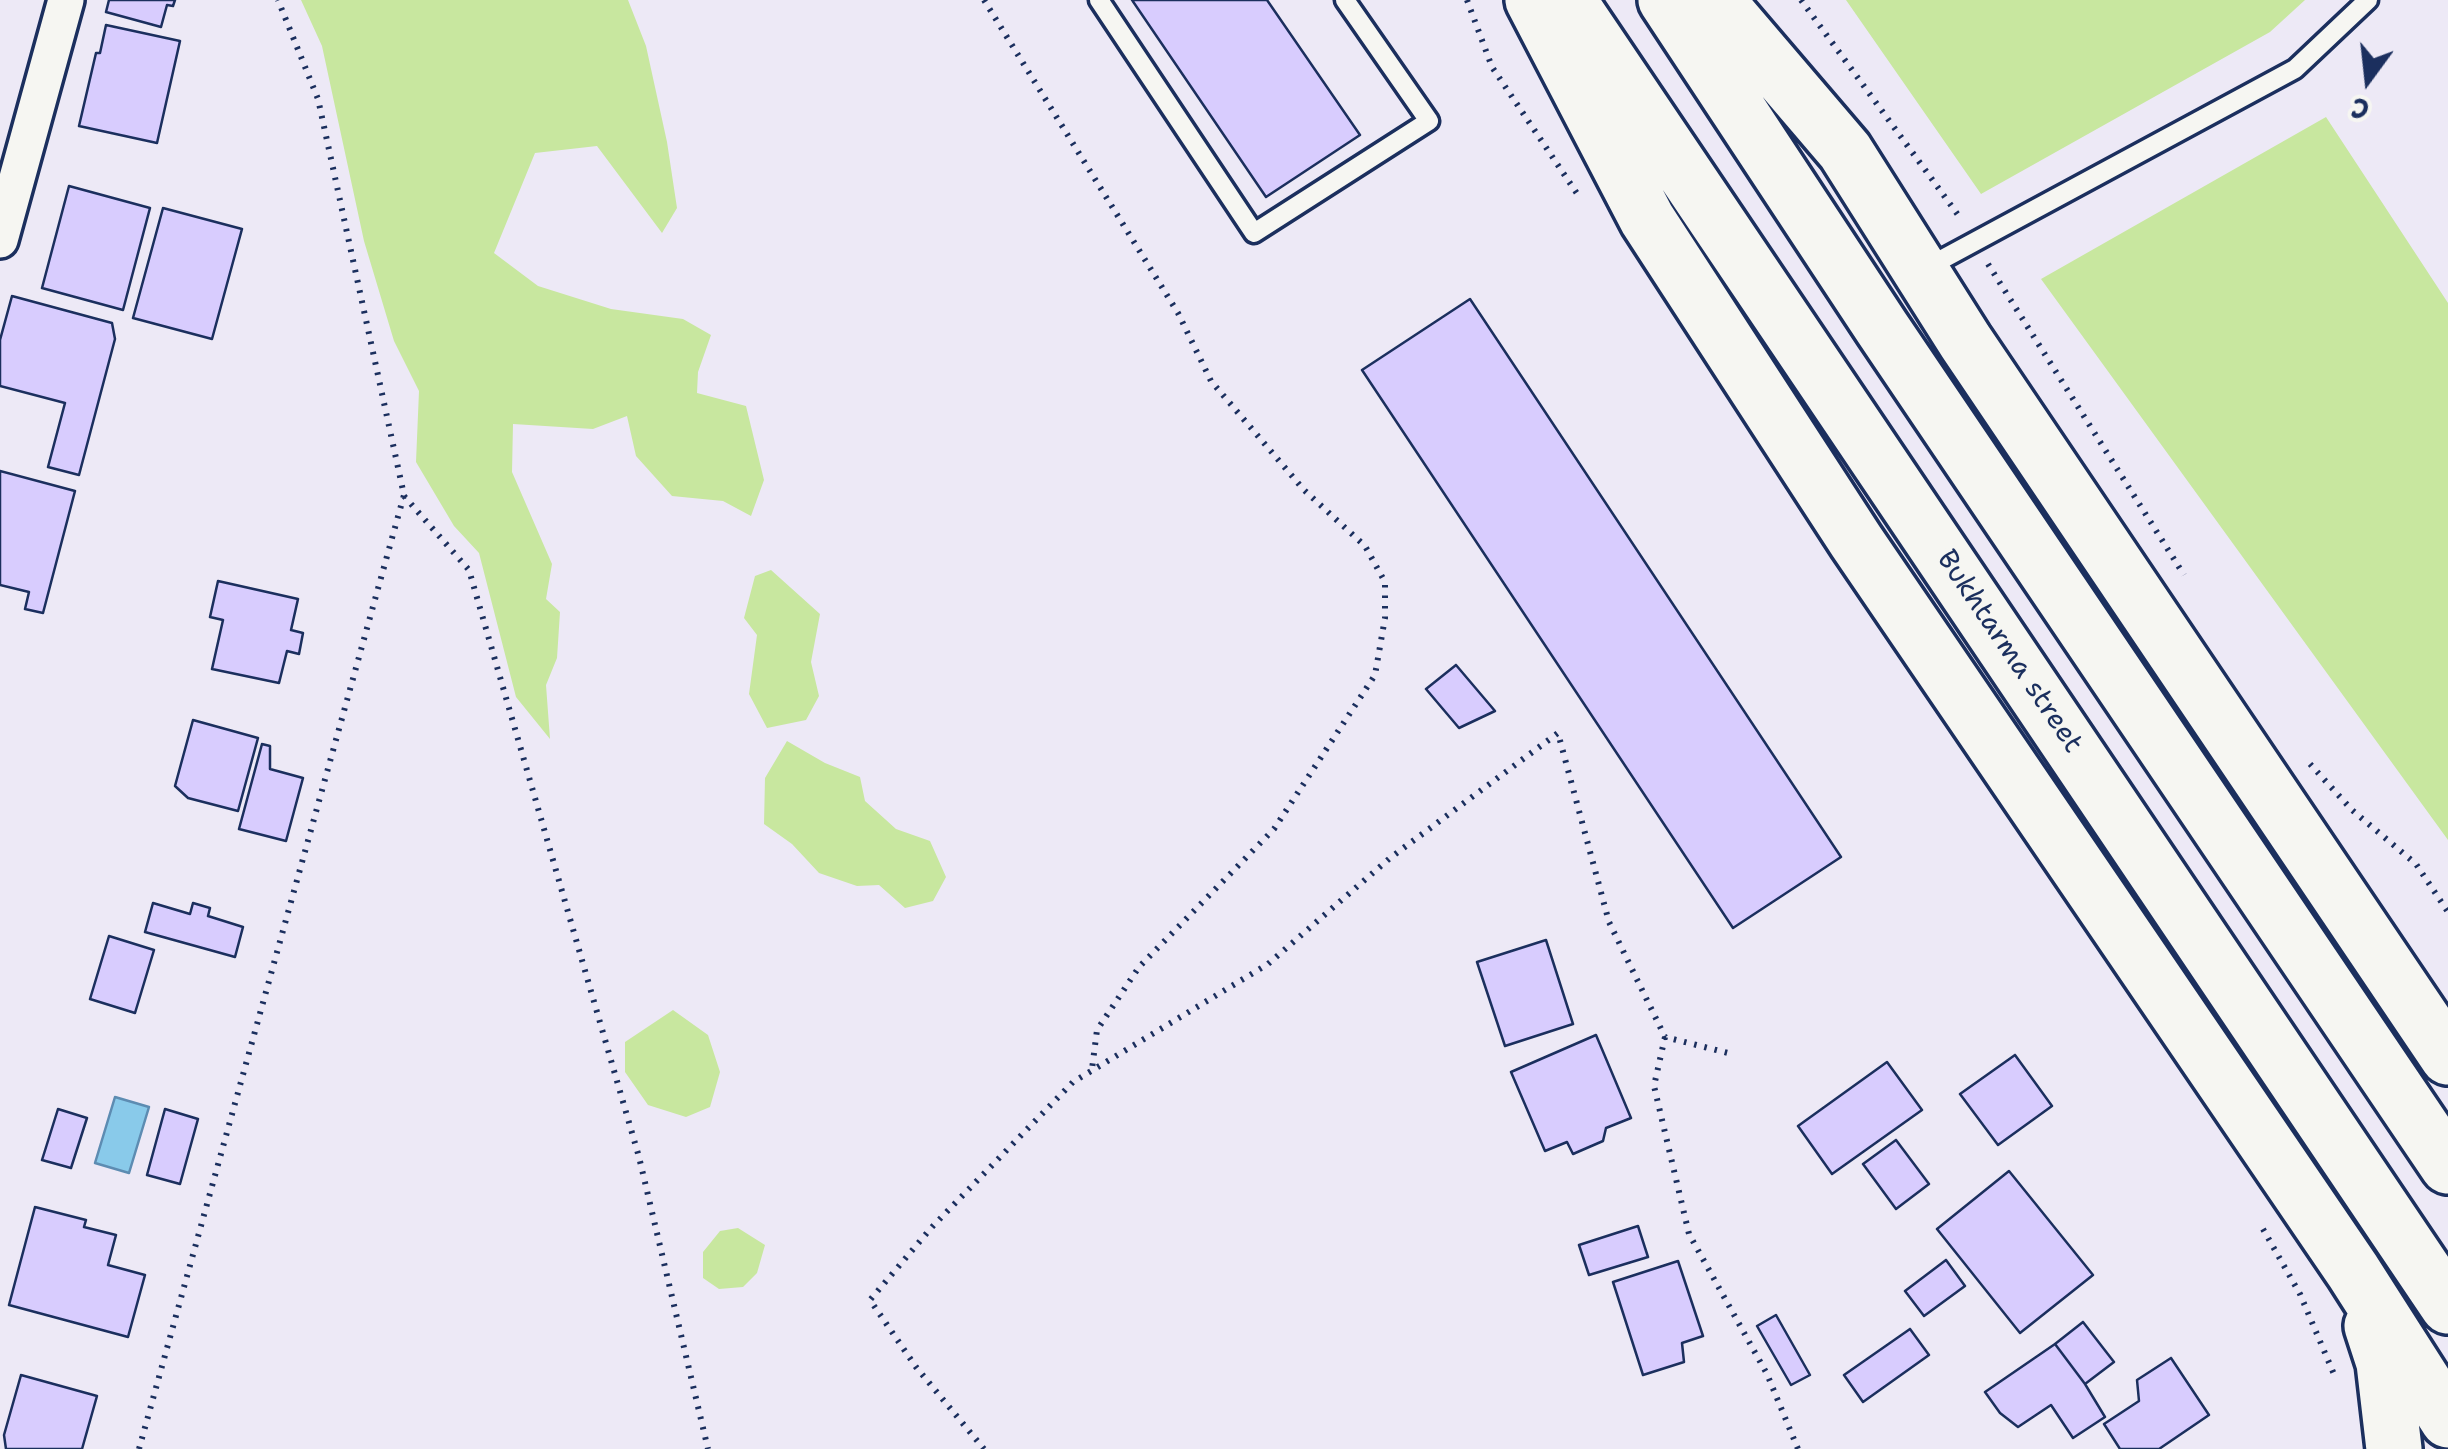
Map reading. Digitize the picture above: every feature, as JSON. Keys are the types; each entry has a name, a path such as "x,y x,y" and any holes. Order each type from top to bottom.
{"main road":[{"path":"1533,0 1647,219 1856,541 2354,1271 2448,1420"},
{"name":"Bukhtarma street","path":"1568,0 2448,1306"},
{"path":"1666,0 1893,344 2448,1166"},
{"path":"1716,0 1845,151 1921,271 2448,1056"},
{"path":"2354,1271 2384,1364 2394,1449"}],"street":[{"path":"0,240 66,0"}],"lane":[{"path":"1099,0 1254,233 1429,121 1345,0"},
{"path":"1921,271 2295,69 2368,0"}],"path":[{"path":"139,1449 404,495 318,100 278,0"},
{"path":"984,0 1178,312 1211,381 1304,490 1365,546 1385,582 1386,618 1375,675 1274,829 1138,967 1097,1030 1092,1071"},
{"path":"1801,0 1958,212"},
{"path":"2015,308 2190,584"},
{"path":"404,495 468,570 639,1157 708,1449"},
{"path":"984,1449 916,1367 870,1300 932,1227 1073,1082 1268,964 1390,858 1558,733 1609,922 1665,1036 1654,1086 1689,1234 1766,1374 1798,1449"},
{"path":"2299,751 2352,810 2416,864 2448,912"},
{"path":"1665,1036 1728,1053"}],"green space":[{"path":"301,0 628,0 646,46 677,208 662,233 597,146 535,153 494,253 538,286 611,309 683,319 711,335 698,372 697,393 746,406 764,480 751,516 723,501 672,496 636,456 627,416 593,429 513,424 512,472 552,564 546,599 560,612 557,658 546,685 550,739 516,697 479,553 454,526 416,462 419,391 394,341 364,241 322,46"},
{"path":"1846,0 2305,0 2270,32 1981,194"},
{"path":"2326,117 2448,303 2448,840 2041,279"},
{"path":"771,570 820,614 811,662 819,696 806,720 767,728 749,694 757,635 744,618 755,576"},
{"path":"787,741 860,777 865,801 896,829 930,841 946,877 933,901 905,908 879,885 857,886 819,873 792,844 764,824 765,778"},
{"path":"673,1010 708,1035 720,1072 710,1107 686,1117 648,1105 625,1072 625,1042"},
{"path":"738,1228 765,1245 757,1273 743,1287 719,1289 703,1278 703,1252 720,1231"}],"water":[{"path":"115,1097 149,1107 129,1173 95,1163"}],"building":[{"path":"109,0 175,0 173,6 167,5 161,27 106,12"},
{"path":"1132,0 1267,0 1360,135 1266,197"},
{"path":"106,25 180,41 157,143 79,126"},
{"path":"69,186 150,208 123,310 42,288"},
{"path":"163,208 242,229 212,339 133,318"},
{"path":"12,296 112,323 115,339 79,475 48,467 65,403 0,386 0,340"},
{"path":"1470,299 1841,857 1733,928 1362,370"},
{"path":"0,471 75,491 43,613 25,609 29,592 0,585"},
{"path":"218,581 298,599 291,630 303,633 299,654 287,651 279,683 212,669 223,620 210,617"},
{"path":"1456,665 1495,711 1459,728 1426,689"},
{"path":"193,720 258,738 238,811 188,798 175,786"},
{"path":"262,744 270,746 270,769 303,778 286,841 239,829"},
{"path":"153,903 190,914 193,903 210,908 208,916 243,927 235,957 145,932"},
{"path":"109,936 154,950 135,1013 90,999"},
{"path":"1546,940 1573,1024 1505,1046 1477,962"},
{"path":"1596,1035 1631,1118 1606,1128 1603,1141 1573,1154 1567,1142 1545,1151 1511,1072"},
{"path":"2015,1055 2052,1106 1998,1145 1960,1094"},
{"path":"1887,1062 1922,1110 1832,1174 1798,1126"},
{"path":"58,1109 87,1118 71,1168 42,1160"},
{"path":"165,1109 198,1119 180,1184 147,1175"},
{"path":"1896,1140 1929,1184 1896,1209 1863,1164"},
{"path":"2009,1171 2093,1275 2020,1333 1937,1229"},
{"path":"35,1207 86,1220 84,1227 116,1235 108,1265 145,1275 128,1337 9,1305"},
{"path":"1638,1226 1648,1257 1589,1275 1579,1245"},
{"path":"1946,1260 1965,1286 1924,1316 1905,1291"},
{"path":"1678,1261 1703,1336 1682,1343 1684,1362 1643,1375 1613,1282"},
{"path":"1776,1315 1810,1375 1791,1385 1757,1326"},
{"path":"2083,1322 2114,1362 2085,1384 2055,1344"},
{"path":"1910,1329 1929,1355 1863,1402 1844,1375"},
{"path":"2055,1344 2105,1417 2073,1438 2051,1405 2018,1427 2000,1413 1985,1392"},
{"path":"2171,1358 2209,1415 2159,1449 2120,1449 2104,1424 2139,1401 2137,1380"},
{"path":"21,1375 97,1396 82,1449 6,1449 4,1435"}]}
